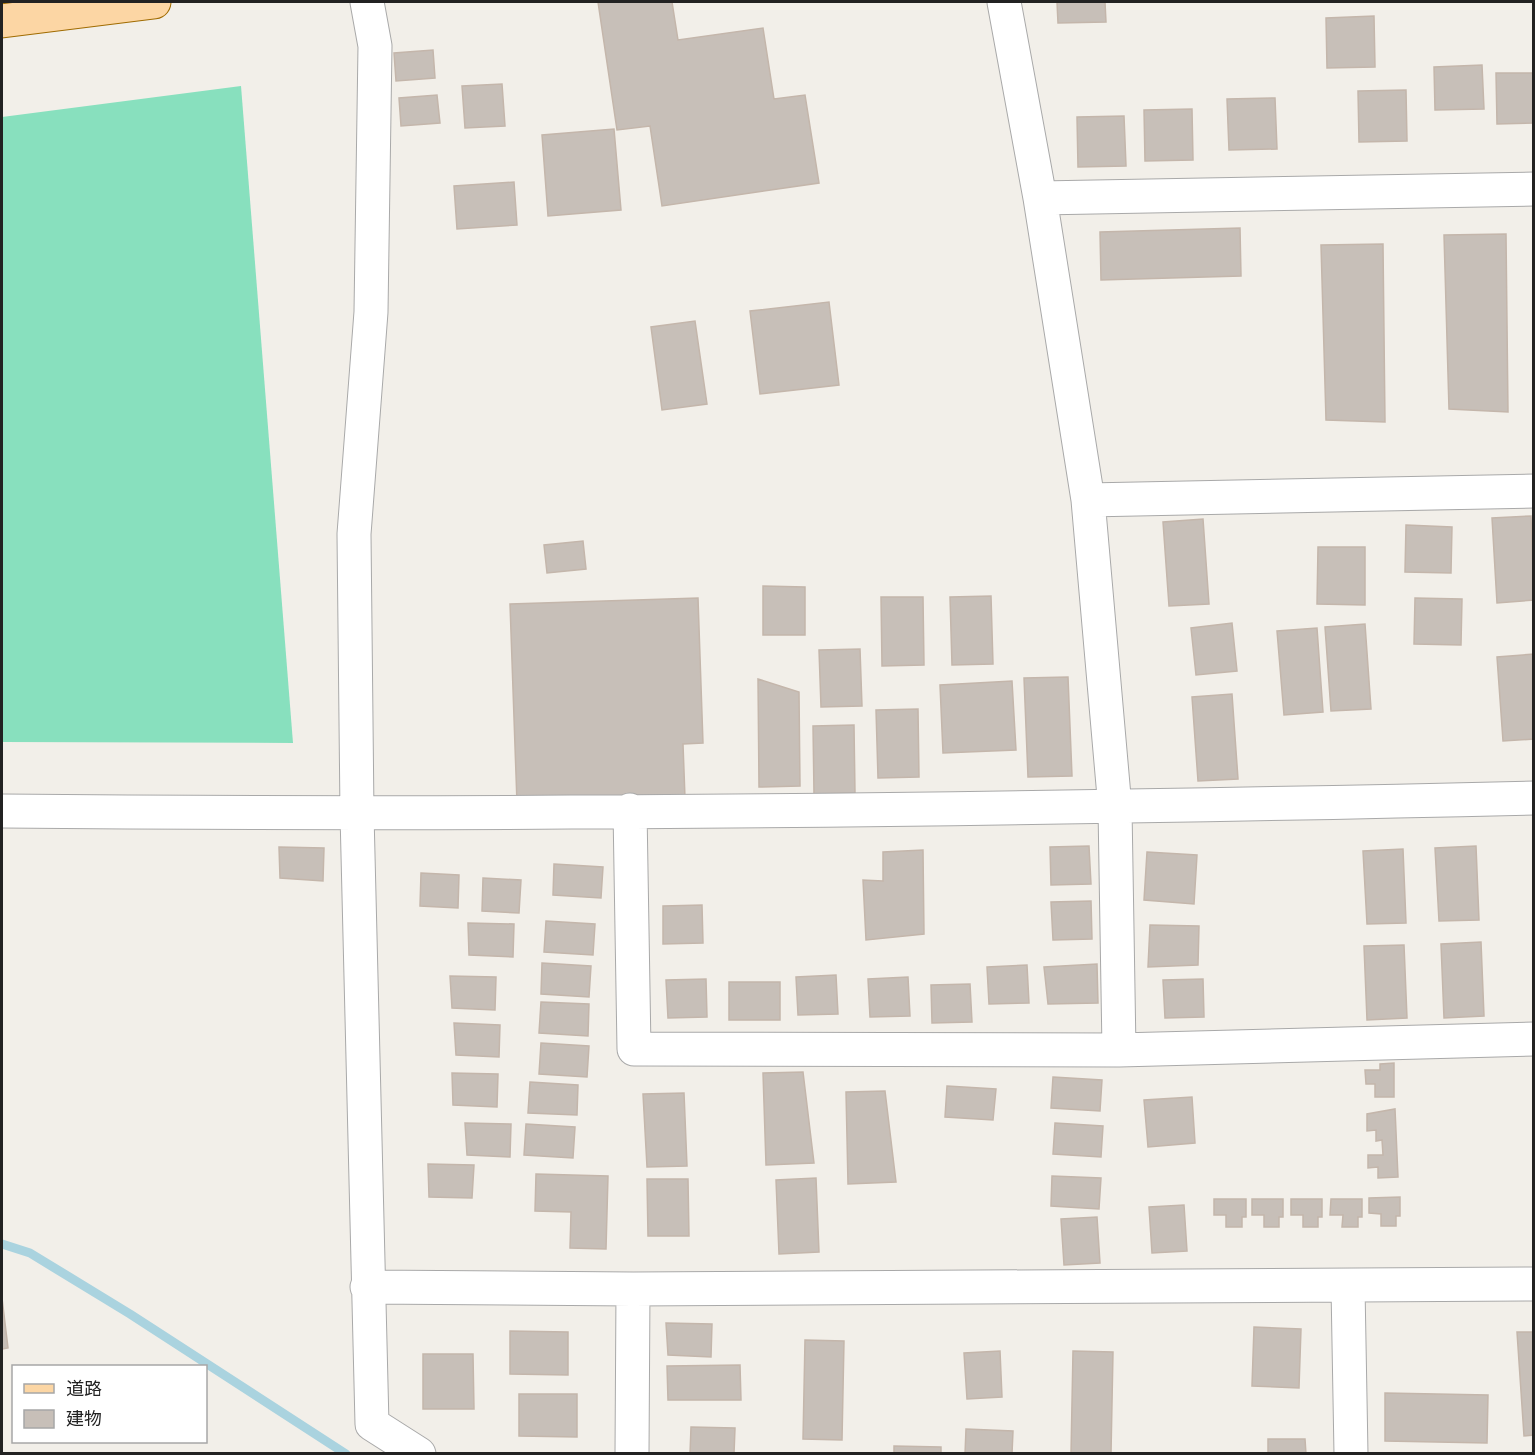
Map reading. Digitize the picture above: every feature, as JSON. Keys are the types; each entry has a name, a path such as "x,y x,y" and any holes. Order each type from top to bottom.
{"main road":[{"path":"2,21 154,2"}],"street":[{"path":"367,2 375,46 371,312 354,534 357,814 367,1287 372,1424 419,1454"},
{"path":"1004,2 1040,198 1088,500 1115,808 1119,1050"},
{"path":"1040,198 1533,189"},
{"path":"1088,500 1533,491"},
{"path":"2,811 357,814 630,810 1115,808 1533,798"},
{"path":"630,810 634,1049 1119,1050 1533,1039"},
{"path":"367,1287 633,1289 1348,1287 1533,1284"},
{"path":"1348,1287 1351,1454"},
{"path":"632,1454 633,1289"}],"green space":[{"path":"241,86 293,743 2,742 2,117"}],"building":[{"path":"598,2 672,2 678,40 763,28 774,99 805,95 819,183 662,206 650,126 617,130"},
{"path":"1057,2 1105,2 1106,22 1058,23"},
{"path":"1374,16 1375,67 1327,68 1326,18"},
{"path":"433,50 435,78 396,81 394,53"},
{"path":"1482,65 1484,109 1435,110 1434,67"},
{"path":"1496,73 1534,73 1534,123 1497,124"},
{"path":"502,84 505,126 465,128 462,86"},
{"path":"1406,90 1407,141 1359,142 1358,91"},
{"path":"437,95 440,123 401,126 399,98"},
{"path":"1275,98 1277,149 1229,150 1227,99"},
{"path":"1192,109 1193,160 1145,161 1144,110"},
{"path":"1124,116 1126,166 1078,167 1077,117"},
{"path":"614,129 621,210 548,216 542,135"},
{"path":"514,182 517,225 457,229 454,186"},
{"path":"1240,228 1241,276 1101,280 1100,232"},
{"path":"1506,234 1508,412 1449,409 1444,235"},
{"path":"1383,244 1385,422 1326,420 1321,245"},
{"path":"829,302 839,385 760,394 750,311"},
{"path":"695,321 707,404 662,410 651,327"},
{"path":"1531,516 1534,600 1497,603 1492,518"},
{"path":"1203,519 1209,604 1169,606 1163,522"},
{"path":"1406,525 1452,527 1451,573 1405,572"},
{"path":"583,541 586,569 547,573 544,545"},
{"path":"1318,547 1365,547 1365,605 1317,604"},
{"path":"763,586 805,587 805,635 763,635"},
{"path":"991,596 993,664 952,665 950,597"},
{"path":"881,597 923,597 924,665 882,666"},
{"path":"698,598 703,743 683,744 685,798 517,803 510,604"},
{"path":"1415,598 1462,599 1461,645 1414,644"},
{"path":"1232,623 1237,671 1196,675 1191,628"},
{"path":"1365,624 1371,709 1331,711 1325,627"},
{"path":"1317,628 1323,712 1284,715 1277,631"},
{"path":"860,649 862,706 821,707 819,650"},
{"path":"1534,654 1534,739 1503,741 1497,657"},
{"path":"1068,677 1072,776 1028,777 1024,678"},
{"path":"758,679 799,692 800,786 759,787"},
{"path":"1012,681 1016,750 943,753 940,685"},
{"path":"1232,694 1238,779 1198,781 1192,697"},
{"path":"918,709 919,777 878,778 876,710"},
{"path":"854,725 855,793 814,794 813,726"},
{"path":"1089,846 1091,884 1051,885 1050,847"},
{"path":"1476,846 1479,920 1439,921 1435,848"},
{"path":"279,847 324,848 323,881 280,878"},
{"path":"1403,849 1406,923 1367,924 1363,851"},
{"path":"923,850 924,934 866,940 863,880 883,881 883,852"},
{"path":"1147,852 1197,855 1194,904 1144,900"},
{"path":"554,864 603,867 601,898 553,895"},
{"path":"421,873 459,875 458,908 420,906"},
{"path":"483,878 521,880 519,913 482,911"},
{"path":"1091,901 1092,939 1053,940 1051,902"},
{"path":"702,905 703,943 663,944 663,906"},
{"path":"546,921 595,924 593,955 544,952"},
{"path":"468,923 514,924 513,957 469,955"},
{"path":"1150,925 1199,926 1198,965 1148,967"},
{"path":"1481,942 1484,1016 1444,1018 1441,944"},
{"path":"1404,945 1407,1018 1367,1020 1364,946"},
{"path":"542,963 591,966 589,997 541,994"},
{"path":"1097,964 1098,1003 1048,1004 1044,967"},
{"path":"1027,965 1029,1003 989,1004 987,967"},
{"path":"836,975 838,1014 798,1015 796,977"},
{"path":"450,976 496,977 495,1010 452,1008"},
{"path":"908,977 910,1016 870,1017 868,979"},
{"path":"706,979 707,1017 668,1018 666,980"},
{"path":"1203,979 1204,1017 1165,1018 1163,980"},
{"path":"729,982 780,982 780,1020 729,1020"},
{"path":"970,984 972,1022 932,1023 931,985"},
{"path":"541,1002 589,1004 588,1036 539,1033"},
{"path":"454,1023 500,1025 499,1057 456,1055"},
{"path":"541,1043 589,1046 587,1077 539,1074"},
{"path":"1394,1063 1394,1097 1375,1097 1375,1084 1366,1084 1365,1070 1380,1070 1380,1064"},
{"path":"803,1072 814,1163 766,1165 763,1073"},
{"path":"452,1073 498,1074 497,1107 453,1105"},
{"path":"1053,1077 1102,1080 1100,1111 1051,1108"},
{"path":"530,1082 578,1085 577,1115 528,1113"},
{"path":"947,1086 996,1089 993,1120 945,1117"},
{"path":"885,1091 896,1182 848,1184 846,1092"},
{"path":"684,1093 687,1166 647,1167 643,1094"},
{"path":"1192,1097 1195,1143 1148,1147 1144,1100"},
{"path":"1395,1109 1398,1177 1378,1178 1378,1167 1368,1168 1368,1155 1383,1155 1382,1140 1376,1141 1376,1130 1367,1131 1367,1114"},
{"path":"465,1123 511,1124 510,1157 467,1155"},
{"path":"1055,1123 1103,1126 1101,1157 1053,1154"},
{"path":"526,1124 575,1127 573,1158 524,1155"},
{"path":"428,1164 474,1165 472,1198 429,1197"},
{"path":"536,1174 608,1176 606,1249 570,1248 571,1212 535,1211"},
{"path":"1052,1176 1101,1178 1099,1209 1051,1206"},
{"path":"816,1178 819,1252 779,1254 776,1180"},
{"path":"647,1179 688,1179 689,1236 648,1236"},
{"path":"1400,1197 1400,1216 1396,1216 1396,1226 1381,1226 1381,1214 1369,1213 1369,1198"},
{"path":"1214,1199 1246,1199 1246,1217 1242,1217 1242,1227 1226,1227 1226,1215 1214,1215"},
{"path":"1252,1199 1283,1199 1283,1217 1279,1217 1279,1227 1264,1227 1264,1215 1252,1215"},
{"path":"1291,1199 1322,1199 1322,1217 1318,1217 1318,1227 1303,1227 1303,1215 1291,1215"},
{"path":"1331,1199 1362,1199 1362,1217 1358,1217 1358,1227 1342,1227 1343,1215 1330,1215"},
{"path":"1184,1205 1187,1251 1152,1253 1149,1207"},
{"path":"1097,1217 1100,1263 1064,1265 1061,1219"},
{"path":"2,1298 8,1348 2,1349"},
{"path":"666,1323 712,1324 711,1357 668,1355"},
{"path":"1254,1327 1301,1329 1299,1388 1252,1386"},
{"path":"510,1331 568,1332 568,1375 510,1374"},
{"path":"1517,1332 1534,1332 1534,1435 1524,1436"},
{"path":"805,1340 844,1341 842,1440 803,1439"},
{"path":"1000,1351 1002,1397 967,1399 964,1353"},
{"path":"1073,1351 1113,1352 1111,1454 1071,1454"},
{"path":"423,1354 473,1354 474,1409 423,1409"},
{"path":"740,1365 741,1400 668,1400 667,1366"},
{"path":"1385,1393 1488,1395 1487,1443 1385,1441"},
{"path":"519,1394 577,1394 577,1437 519,1436"},
{"path":"691,1427 735,1428 734,1454 690,1454"},
{"path":"966,1429 1013,1431 1012,1454 965,1454"},
{"path":"1268,1439 1305,1439 1306,1454 1268,1454"},
{"path":"894,1446 941,1447 941,1454 894,1454"}],"waterway":[{"path":"2,1244 30,1253 130,1314 346,1454"}]}
